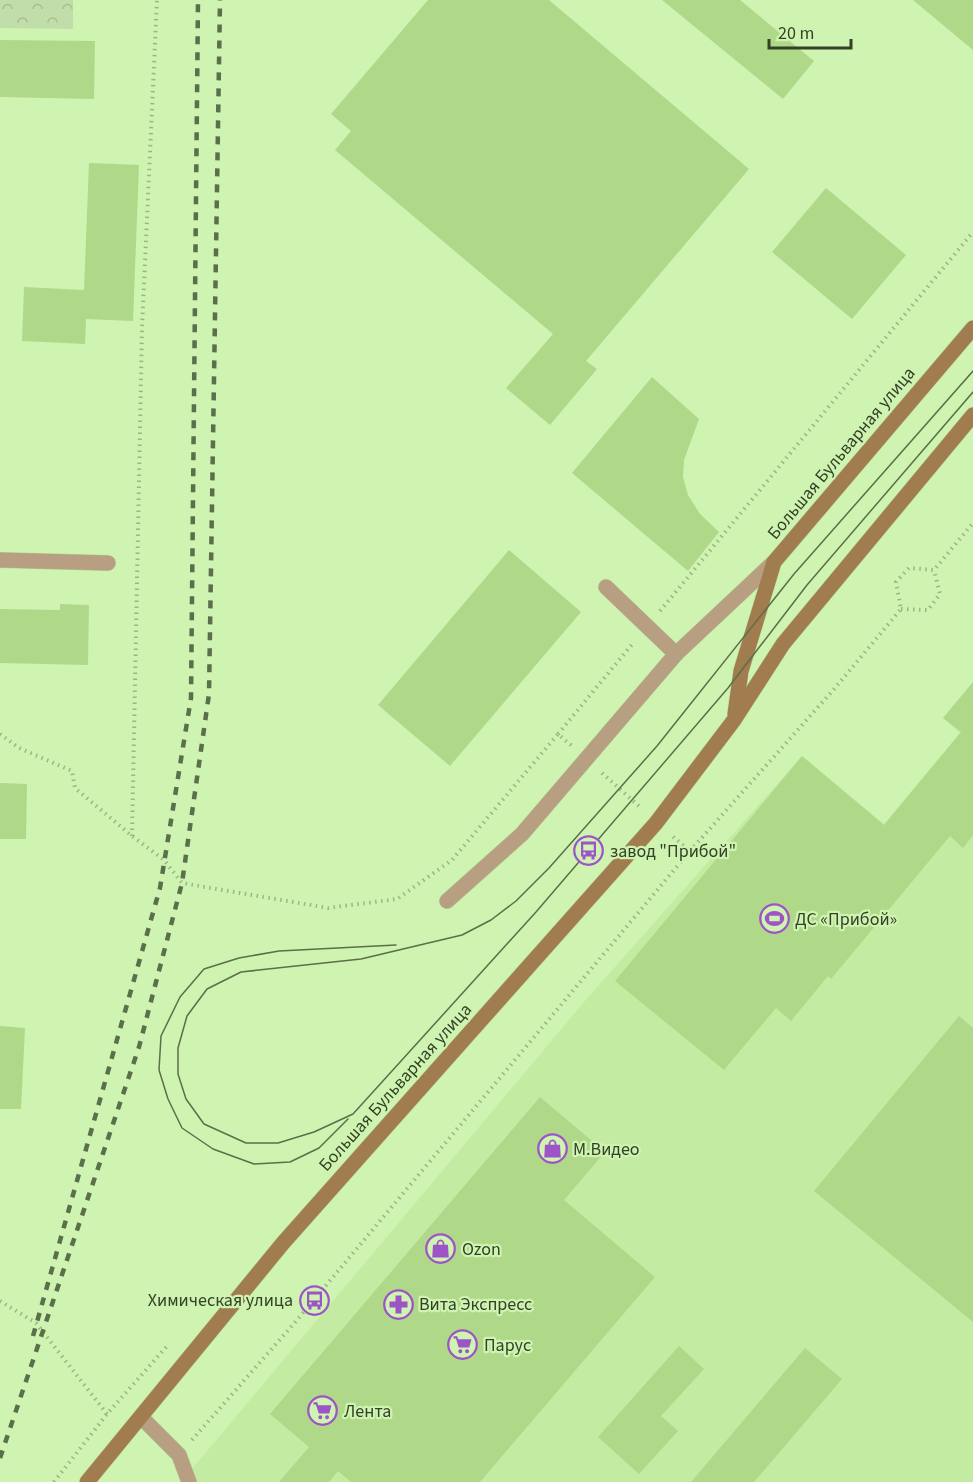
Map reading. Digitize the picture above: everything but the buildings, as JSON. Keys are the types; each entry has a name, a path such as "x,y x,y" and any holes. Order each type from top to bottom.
{"main road":[{"name":"Большая Бульварная улица","path":"734,720 741,671 774,562 973,328"},
{"name":"Большая Бульварная улица","path":"87,1482 283,1242 656,823 734,720 783,644 973,415"}],"lane":[{"path":"0,560 108,563"},
{"path":"447,901 522,834 676,654 774,562"},
{"path":"606,587 676,654"},
{"path":"141,1417 179,1455 189,1482"}],"path":[{"path":"132,836 142,328 157,0"},
{"path":"656,615 973,232"},
{"path":"934,570 973,523"},
{"path":"901,609 896,582 909,568 934,570"},
{"path":"901,609 928,610 940,594 934,570"},
{"path":"179,1455 320,1293 690,851 835,688 901,609"},
{"path":"0,734 19,748 72,771 75,788 164,860 182,883 328,908 397,899 452,860 641,634"},
{"path":"558,734 690,851"},
{"path":"0,1301 36,1323 107,1414"}],"shaded area":[{"path":"973,682 973,1482 181,1482 584,1002 802,756 884,824 960,733 943,718"}],"green space":[{"path":"0,0 73,0 73,29 0,28"}],"tram line":[{"path":"973,371 794,574 657,746 549,868 516,901 491,920 462,935 361,959 241,972 207,989 187,1016 178,1048 178,1074 186,1099 204,1124 246,1143 278,1143 314,1132 353,1114 536,912 728,688 807,585 973,392"},
{"path":"348,1119 319,1148 290,1162 254,1164 213,1149 182,1128 168,1099 159,1070 161,1036 180,997 204,969 239,958 279,951 396,945"}],"railway":[{"path":"33,1336 160,888 191,698 198,0"},
{"path":"0,1458 139,1047 182,883 209,694 220,0"}],"place":[{"name":"завод \"Прибой\"","path":"589,851"},
{"name":"ДC «Прибой»","path":"774,919"},
{"name":"М.Видео","path":"552,1149"},
{"name":"Ozon","path":"441,1249"},
{"name":"Химическая улица","path":"314,1300"},
{"name":"Вита Экспресс","path":"398,1304"},
{"name":"Парус","path":"463,1345"},
{"name":"Лента","path":"323,1411"}]}
